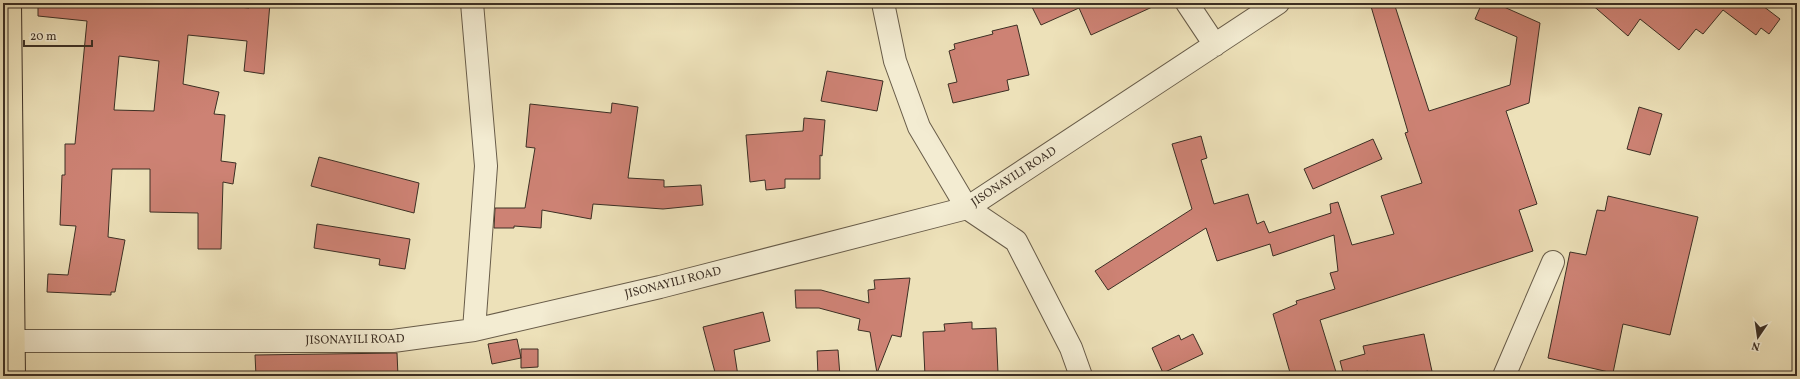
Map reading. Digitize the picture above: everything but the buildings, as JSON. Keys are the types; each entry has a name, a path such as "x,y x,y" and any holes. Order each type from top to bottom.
{"main road":[{"path":"10,3 8,341 14,376"}],"street":[{"path":"472,3 486,166 474,330"},
{"path":"883,3 895,61 919,127 967,208 1016,240 1071,348 1081,376"},
{"path":"1187,3 1215,45"},
{"name":"JISONAYILI ROAD","path":"8,341 393,341 474,330 660,287 967,208 1278,3"},
{"path":"1504,376 1553,262"}]}
